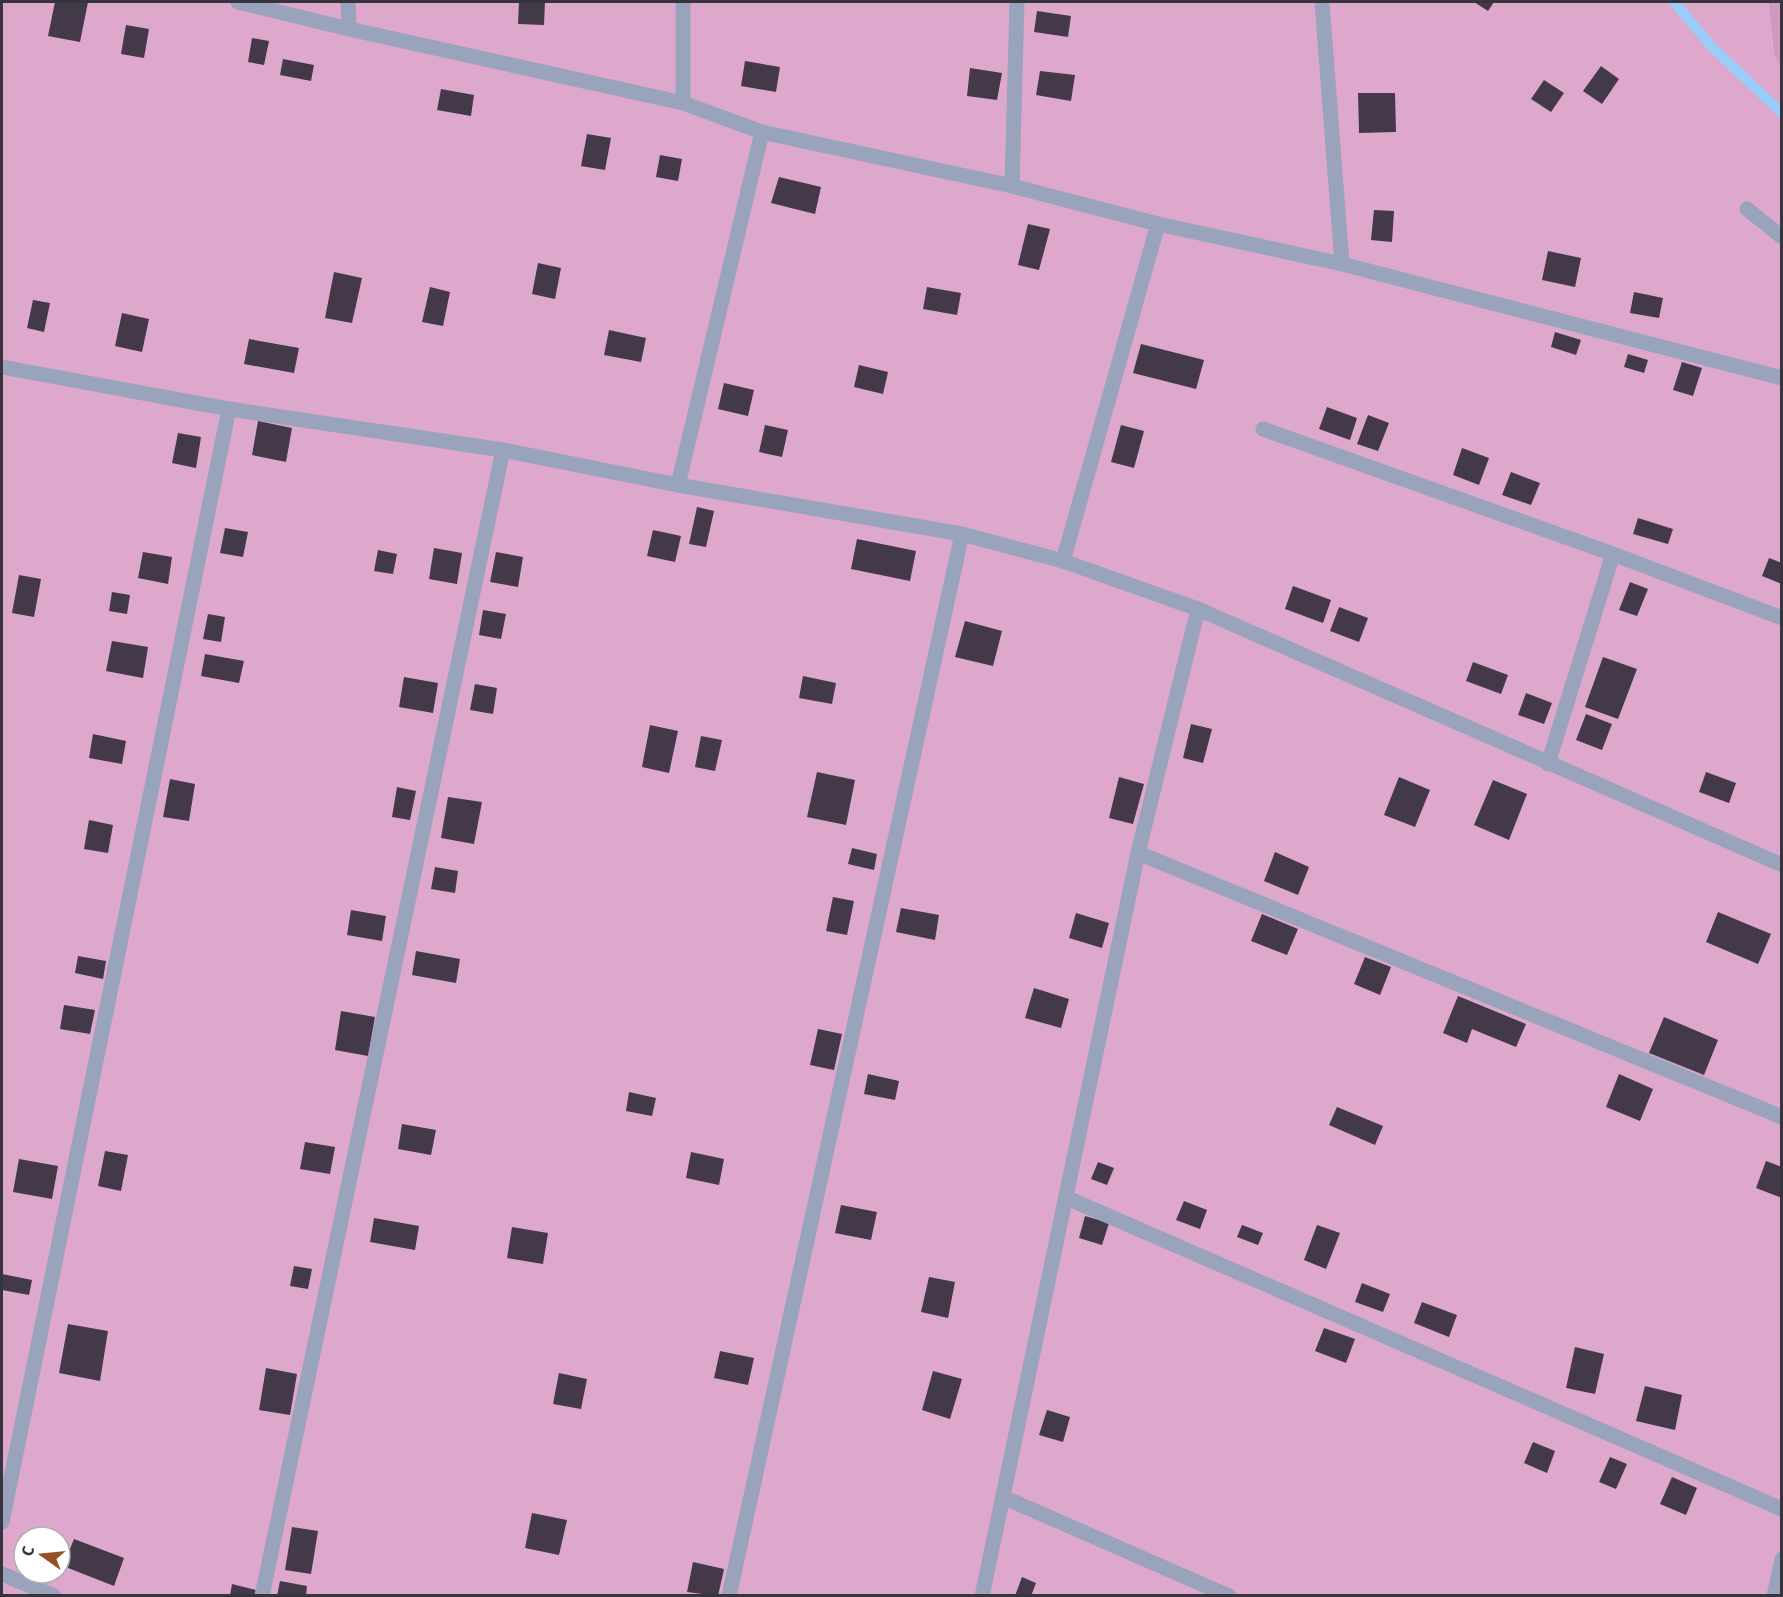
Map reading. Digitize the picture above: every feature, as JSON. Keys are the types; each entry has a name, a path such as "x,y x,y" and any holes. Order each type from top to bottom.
{"street":[{"path":"238,2 683,103 762,132 1012,186 1158,224 1342,264 1782,378"},
{"path":"348,2 349,29"},
{"path":"683,2 683,103"},
{"path":"1012,186 1017,2"},
{"path":"1322,2 1342,264"},
{"path":"678,485 762,132"},
{"path":"1747,209 1782,237"},
{"path":"1064,561 1158,224"},
{"path":"2,367 229,409 503,450 678,485 962,534 1064,561 1198,609 1782,865"},
{"path":"2,1522 229,409"},
{"path":"1263,429 1614,554 1782,618"},
{"path":"262,1596 503,450"},
{"path":"729,1596 962,534"},
{"path":"1548,764 1614,554"},
{"path":"982,1596 1138,853 1198,609"},
{"path":"1138,853 1782,1117"},
{"path":"1067,1198 1782,1509"},
{"path":"1003,1497 1229,1596"},
{"path":"1774,1596 1782,1559"},
{"path":"2,1574 54,1596"}],"shaded area":[{"path":"2,2 1768,2 1774,55 1782,65 1781,1595 2,1596"},
{"path":"1768,2 1781,2 1781,65 1774,55"}],"building":[{"path":"55,2 88,2 80,42 48,36"},
{"path":"519,2 545,2 544,25 518,24"},
{"path":"1474,2 1494,2 1488,11"},
{"path":"1037,11 1071,16 1068,37 1034,32"},
{"path":"126,25 149,29 144,58 121,54"},
{"path":"252,38 269,41 264,65 248,62"},
{"path":"283,59 314,65 311,81 280,75"},
{"path":"745,61 780,67 776,92 741,86"},
{"path":"1601,66 1619,79 1602,104 1583,91"},
{"path":"970,68 1002,73 997,100 967,96"},
{"path":"1040,71 1075,75 1071,101 1036,95"},
{"path":"1544,80 1564,93 1551,112 1531,99"},
{"path":"441,89 474,95 471,116 437,110"},
{"path":"1358,93 1395,93 1396,132 1359,133"},
{"path":"587,134 611,138 605,170 581,166"},
{"path":"660,155 682,159 678,181 656,177"},
{"path":"779,177 821,187 815,214 771,203"},
{"path":"1374,210 1394,211 1392,242 1371,240"},
{"path":"1028,224 1050,229 1039,270 1018,265"},
{"path":"1548,251 1581,258 1575,287 1542,280"},
{"path":"538,263 561,268 555,299 532,294"},
{"path":"334,272 362,278 352,323 325,318"},
{"path":"430,287 450,292 443,326 422,322"},
{"path":"927,287 961,293 957,315 923,309"},
{"path":"1634,292 1663,298 1659,318 1630,313"},
{"path":"33,300 50,303 44,332 27,328"},
{"path":"122,313 149,319 142,352 115,346"},
{"path":"609,330 646,338 641,362 604,355"},
{"path":"1555,332 1581,340 1576,355 1551,347"},
{"path":"249,339 299,348 294,373 244,364"},
{"path":"1141,344 1204,360 1196,389 1133,373"},
{"path":"1628,354 1648,360 1644,373 1624,367"},
{"path":"1682,362 1702,368 1693,396 1673,390"},
{"path":"859,365 888,372 883,394 854,387"},
{"path":"724,383 754,390 748,416 718,409"},
{"path":"1327,407 1357,418 1350,440 1319,429"},
{"path":"1368,415 1389,423 1378,451 1357,444"},
{"path":"258,421 292,428 286,462 252,455"},
{"path":"765,425 788,430 782,457 759,452"},
{"path":"1121,425 1144,431 1134,468 1111,462"},
{"path":"178,433 201,437 196,468 172,463"},
{"path":"1462,448 1489,458 1479,485 1453,475"},
{"path":"1511,472 1540,483 1531,505 1502,495"},
{"path":"697,507 714,511 706,547 689,544"},
{"path":"1638,518 1673,529 1668,544 1633,534"},
{"path":"225,528 248,532 243,557 220,553"},
{"path":"653,530 681,536 675,562 647,556"},
{"path":"857,539 916,551 910,581 851,569"},
{"path":"434,548 462,553 457,584 429,579"},
{"path":"378,550 397,554 393,574 374,571"},
{"path":"143,552 172,557 168,584 138,578"},
{"path":"496,552 523,557 518,587 490,582"},
{"path":"1769,558 1782,563 1782,584 1762,576"},
{"path":"19,575 41,579 34,617 12,613"},
{"path":"1630,582 1648,589 1637,616 1619,610"},
{"path":"1293,586 1331,600 1323,623 1285,609"},
{"path":"112,592 130,595 127,614 109,611"},
{"path":"1339,607 1368,618 1359,642 1330,631"},
{"path":"483,610 506,614 501,639 479,635"},
{"path":"208,614 225,617 221,642 203,639"},
{"path":"965,621 1002,631 993,666 955,657"},
{"path":"112,641 148,647 143,678 106,671"},
{"path":"205,654 244,661 239,683 201,676"},
{"path":"1603,657 1637,669 1618,719 1585,707"},
{"path":"1473,662 1508,675 1501,694 1466,681"},
{"path":"803,676 836,683 832,704 799,698"},
{"path":"404,677 438,683 433,713 399,707"},
{"path":"475,684 497,688 493,714 470,710"},
{"path":"1526,693 1552,703 1544,724 1518,715"},
{"path":"1586,714 1612,724 1602,750 1576,740"},
{"path":"1191,724 1212,729 1203,763 1183,758"},
{"path":"650,725 678,731 669,773 642,767"},
{"path":"93,734 126,741 122,764 89,758"},
{"path":"701,736 722,740 715,771 695,767"},
{"path":"817,772 855,780 846,825 807,817"},
{"path":"1706,772 1736,783 1729,803 1699,792"},
{"path":"1119,777 1144,784 1133,824 1109,818"},
{"path":"1399,777 1430,790 1415,827 1384,815"},
{"path":"170,779 195,784 189,821 163,817"},
{"path":"1493,780 1527,794 1509,840 1474,825"},
{"path":"397,787 416,791 410,820 392,817"},
{"path":"448,797 482,802 474,844 441,838"},
{"path":"89,820 113,825 108,853 84,849"},
{"path":"852,848 877,854 874,870 848,864"},
{"path":"1275,852 1309,867 1298,895 1264,881"},
{"path":"435,867 458,871 455,893 431,889"},
{"path":"833,897 854,901 847,935 826,931"},
{"path":"901,908 939,915 935,940 896,932"},
{"path":"351,910 386,916 382,941 347,935"},
{"path":"1718,912 1771,934 1758,964 1706,942"},
{"path":"1076,913 1109,923 1102,948 1069,938"},
{"path":"1262,914 1298,929 1287,955 1251,941"},
{"path":"416,951 460,959 456,983 412,975"},
{"path":"78,956 106,961 103,979 75,973"},
{"path":"1365,957 1391,967 1380,995 1354,984"},
{"path":"1034,988 1069,999 1061,1028 1025,1018"},
{"path":"1458,996 1526,1024 1516,1047 1472,1029 1467,1043 1443,1033"},
{"path":"64,1005 95,1010 90,1034 60,1029"},
{"path":"341,1011 375,1017 368,1056 335,1050"},
{"path":"1664,1017 1718,1040 1704,1075 1649,1053"},
{"path":"818,1029 842,1034 834,1070 810,1065"},
{"path":"868,1074 899,1081 895,1100 864,1094"},
{"path":"1619,1074 1653,1089 1640,1121 1606,1107"},
{"path":"629,1092 656,1098 652,1116 626,1111"},
{"path":"1337,1107 1383,1126 1375,1145 1329,1125"},
{"path":"402,1124 436,1130 431,1155 398,1149"},
{"path":"305,1142 335,1147 330,1174 300,1169"},
{"path":"105,1151 128,1155 121,1191 98,1186"},
{"path":"691,1152 724,1159 719,1185 686,1178"},
{"path":"19,1159 58,1166 52,1199 13,1192"},
{"path":"1766,1161 1782,1167 1782,1198 1756,1188"},
{"path":"1098,1162 1114,1168 1107,1185 1091,1179"},
{"path":"1184,1201 1207,1210 1200,1229 1176,1220"},
{"path":"841,1205 877,1212 871,1240 835,1233"},
{"path":"1085,1216 1109,1223 1102,1245 1079,1238"},
{"path":"374,1218 419,1226 415,1250 370,1242"},
{"path":"1242,1225 1263,1233 1258,1245 1237,1237"},
{"path":"1317,1225 1340,1233 1326,1269 1304,1260"},
{"path":"512,1227 548,1233 543,1264 507,1258"},
{"path":"294,1266 312,1269 308,1289 290,1286"},
{"path":"2,1274 32,1280 29,1295 2,1290"},
{"path":"929,1277 955,1282 948,1318 921,1312"},
{"path":"1362,1283 1390,1294 1383,1312 1355,1302"},
{"path":"1422,1302 1457,1315 1449,1337 1414,1323"},
{"path":"68,1324 108,1331 100,1381 59,1373"},
{"path":"1324,1328 1355,1339 1346,1363 1315,1351"},
{"path":"1575,1347 1604,1354 1595,1394 1566,1388"},
{"path":"720,1351 754,1358 748,1385 714,1378"},
{"path":"266,1368 297,1374 290,1415 259,1410"},
{"path":"933,1371 962,1379 950,1419 922,1410"},
{"path":"559,1373 587,1379 581,1409 553,1404"},
{"path":"1645,1386 1682,1395 1675,1430 1636,1421"},
{"path":"1047,1410 1070,1417 1063,1442 1039,1435"},
{"path":"1533,1442 1555,1451 1547,1473 1524,1463"},
{"path":"1610,1457 1627,1464 1616,1489 1599,1482"},
{"path":"1672,1477 1697,1488 1686,1515 1660,1504"},
{"path":"532,1513 567,1520 559,1555 525,1548"},
{"path":"292,1527 318,1531 311,1574 285,1570"},
{"path":"74,1539 124,1558 114,1586 72,1570"},
{"path":"693,1562 724,1569 718,1596 687,1592"},
{"path":"1022,1577 1036,1583 1031,1596 1015,1596"},
{"path":"280,1581 307,1586 306,1596 277,1596"},
{"path":"232,1584 256,1590 254,1596 230,1596"}],"waterway":[{"path":"1674,2 1713,48 1782,113"}]}
